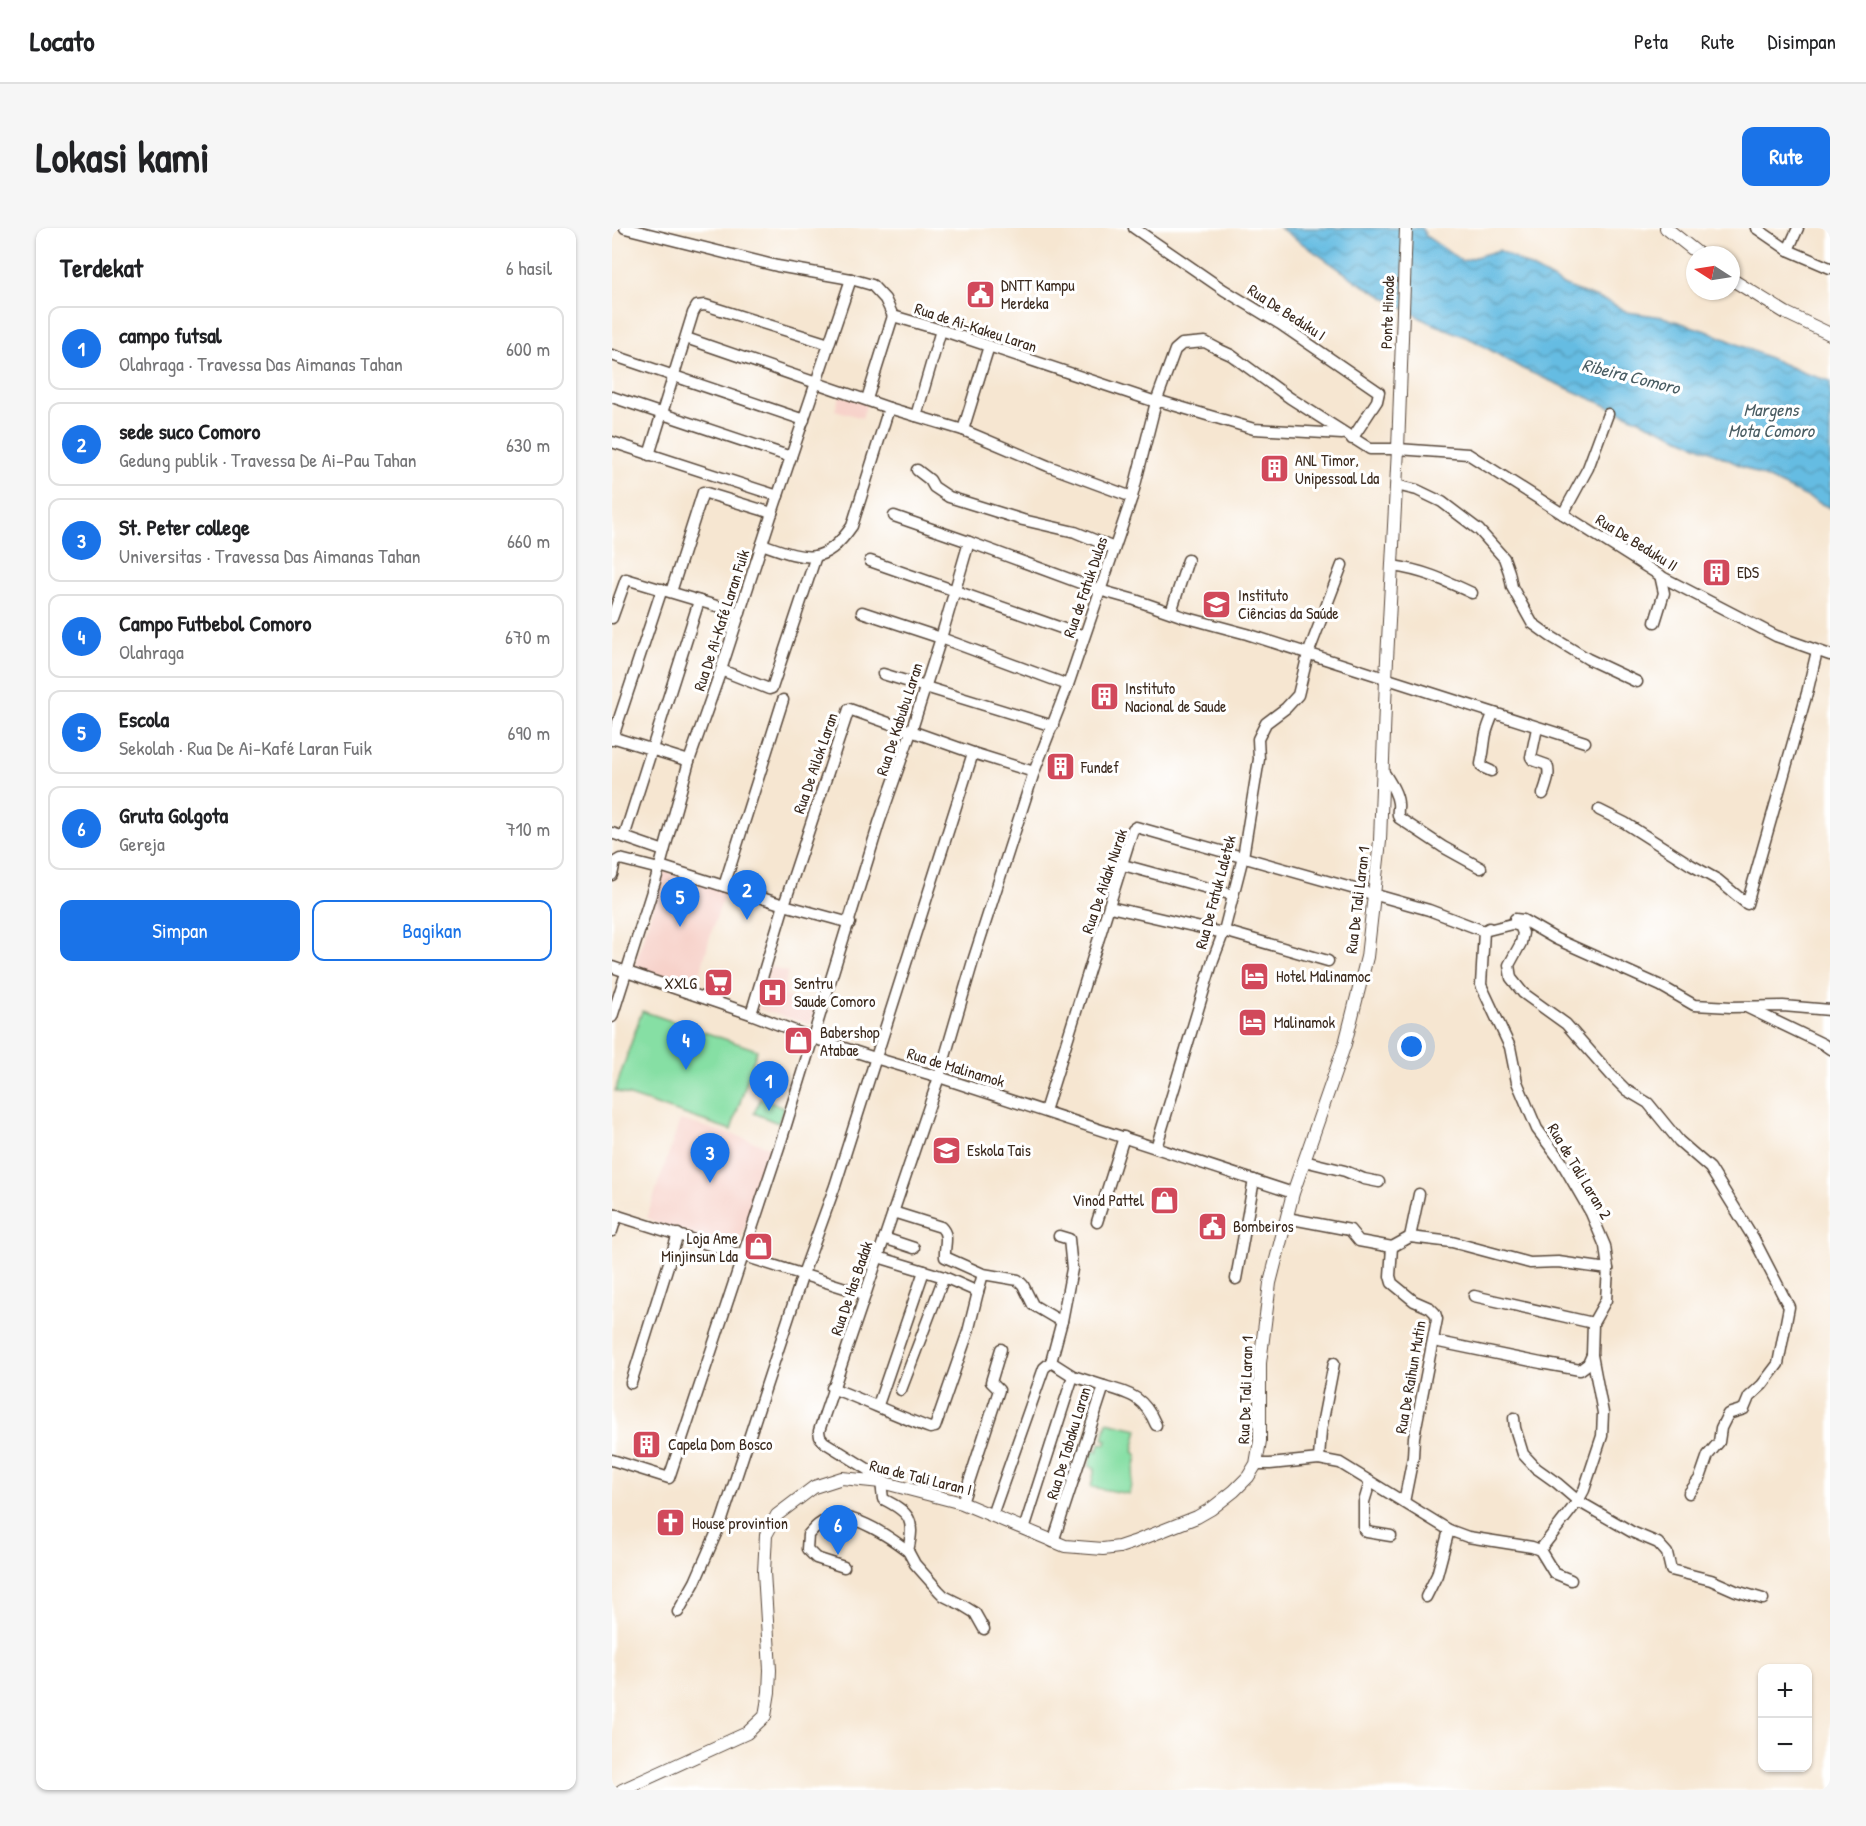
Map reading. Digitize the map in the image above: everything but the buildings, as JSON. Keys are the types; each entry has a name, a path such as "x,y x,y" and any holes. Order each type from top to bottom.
{"main road":[{"name":"Ponte Hinode","path":"1400,396 1406,228"},
{"path":"1666,228 1689,246"},
{"path":"1740,285 1786,313 1830,334"},
{"name":"Rua De Tali Laran 1","path":"1256,1464 1260,1441 1261,1349 1270,1282 1293,1193 1345,1044 1367,957 1380,841 1400,396"},
{"name":"Rua de Tali Laran I","path":"622,1790 747,1733 765,1716 770,1692 770,1670 764,1546 768,1528 785,1508 814,1487 842,1478 881,1482 962,1503 1053,1542 1072,1547 1103,1549 1134,1542 1197,1517 1234,1491 1248,1477 1256,1464"}],"street":[{"name":"Rua de Ai-Kakeu Laran","path":"625,228 777,266 872,285 885,299 893,316 1156,402 1163,402 1254,429 1349,437"},
{"name":"Rua De Beduku I","path":"1134,228 1379,392 1377,401 1349,437"},
{"path":"1756,228 1788,250 1830,268"},
{"path":"1788,250 1798,228"},
{"name":"Rua De Ai-Kafé Laran Fuik","path":"612,1017 689,762 851,279"},
{"path":"649,455 697,306 705,305 829,344"},
{"path":"867,399 893,316"},
{"path":"916,416 941,330"},
{"path":"686,338 889,408 963,430 1048,466 1132,497"},
{"name":"Rua de Fatuk Dulas","path":"939,1077 973,961 1034,772 1068,685 1132,497 1156,402 1175,350 1182,344 1205,342 1232,355 1290,398 1370,449 1468,454"},
{"path":"963,430 989,346"},
{"path":"612,355 804,420"},
{"path":"612,397 791,457"},
{"path":"762,544 808,558 823,555 835,546 852,526 889,408"},
{"path":"1563,514 1588,468 1608,414"},
{"path":"612,442 778,496"},
{"name":"Rua De Beduku II","path":"1468,454 1660,576 1776,636 1830,655"},
{"path":"917,470 930,480 934,487 949,497 1023,520 1075,532 1114,548"},
{"path":"1396,484 1417,489 1442,502 1479,530 1504,558 1512,587 1532,623 1588,659 1637,682"},
{"path":"689,762 612,738 703,492 772,513"},
{"path":"894,516 1099,590 1585,742"},
{"name":"Rua De Kabubu Laran","path":"612,1460 669,1478 782,1138 879,823 941,638 969,542"},
{"path":"721,670 769,689 772,688 816,556"},
{"path":"870,561 1084,636"},
{"path":"1171,612 1188,561"},
{"name":"Rua De Fatuk Laletek","path":"1156,1148 1223,932 1243,857 1259,759 1258,739 1266,723 1286,708 1298,695 1308,654 1342,565"},
{"path":"1392,566 1415,569 1472,593"},
{"path":"1655,622 1664,593 1660,576"},
{"path":"612,618 626,579 740,613"},
{"path":"624,837 699,600"},
{"path":"862,612 941,638 1068,685"},
{"path":"1599,810 1625,823 1718,880 1747,904 1817,651"},
{"path":"883,674 1053,726"},
{"path":"724,886 783,700"},
{"name":"Rua De Ailok Laran","path":"751,1014 784,905 849,709 1034,772"},
{"path":"1491,771 1482,767 1481,764 1484,742 1493,714"},
{"path":"1537,728 1531,757 1549,768 1543,794"},
{"path":"678,1612 695,1582 722,1520 803,1274 835,1186 973,753"},
{"path":"1383,771 1394,789 1398,803 1396,814 1399,818 1443,847 1481,868"},
{"name":"Rua De Aidak Nurak","path":"1045,1111 1133,829 1136,827 1429,910 1484,931"},
{"path":"612,833 664,851"},
{"path":"612,875 615,862 620,859 659,867 850,923"},
{"path":"1123,865 1233,895"},
{"path":"1110,907 1223,932 1328,961"},
{"path":"1484,931 1511,918 1523,920 1556,939 1661,986 1694,1005 1783,1005 1830,1010"},
{"path":"1484,931 1512,924 1520,926 1523,933 1521,943 1509,965 1511,978 1523,993 1566,1024 1611,1075 1626,1090 1648,1103 1686,1148 1710,1168 1754,1239 1789,1307 1778,1364 1762,1385 1749,1397 1744,1409 1728,1414 1721,1428 1719,1442 1708,1455 1700,1478 1689,1493"},
{"name":"Rua de Tali Laran 2","path":"1484,931 1481,985 1510,1047 1517,1082 1537,1129 1561,1161 1591,1213 1605,1246 1608,1269 1606,1300 1593,1323 1592,1355 1603,1413 1602,1437 1578,1501 1540,1550"},
{"name":"Rua de Malinamok","path":"612,968 751,1014 813,1038 1045,1111 1293,1193"},
{"path":"1745,1006 1830,1049"},
{"name":"Rua De Has Badak","path":"881,1482 869,1470 839,1453 819,1437 819,1431 939,1077"},
{"path":"1097,1222 1124,1137"},
{"path":"1304,1161 1379,1182"},
{"path":"1236,1279 1254,1180"},
{"path":"1410,1237 1419,1194"},
{"path":"893,1212 941,1227 947,1237 945,1257 983,1274 1018,1280 1034,1305 1062,1321"},
{"path":"612,1231 614,1215 864,1294"},
{"path":"1287,1218 1350,1230 1359,1241 1392,1247 1410,1237 1452,1242 1530,1263 1558,1262 1608,1269"},
{"path":"631,1383 678,1234"},
{"path":"992,1515 1044,1368 1051,1362 1062,1321 1072,1269 1069,1239 1059,1236"},
{"path":"884,1238 914,1248"},
{"name":"Rua De Raihun Mutin","path":"1392,1247 1390,1276 1392,1283 1414,1300 1430,1308 1437,1319 1404,1502"},
{"path":"878,1257 944,1277 978,1292"},
{"path":"878,1405 924,1271"},
{"path":"832,1388 878,1405 892,1414 930,1428 935,1427 968,1332 983,1274"},
{"path":"901,1390 944,1277"},
{"path":"1474,1296 1593,1323"},
{"path":"1434,1341 1580,1370 1588,1364 1592,1355"},
{"path":"962,1503 999,1390 991,1382 1001,1349"},
{"name":"Rua De Tabaku Laran","path":"1051,1362 1073,1376 1104,1386 1053,1542"},
{"path":"1319,1459 1321,1430 1334,1363"},
{"path":"1024,1529 1073,1376"},
{"path":"1104,1386 1135,1395 1150,1411 1156,1425"},
{"path":"1514,1418 1523,1454 1536,1468 1578,1501 1632,1532 1658,1543 1667,1553 1671,1570 1711,1580 1763,1599"},
{"path":"1256,1464 1319,1459 1340,1463 1449,1530 1468,1537 1540,1550 1554,1573 1571,1580"},
{"path":"612,1465 676,1485"},
{"path":"881,1482 883,1499 903,1509 910,1519 912,1536 908,1551"},
{"path":"1370,1482 1364,1502 1364,1530 1390,1536"},
{"path":"844,1568 816,1558 807,1549 808,1535 819,1523 833,1517 855,1520 874,1529 908,1551 915,1564 939,1591 975,1613 984,1629"},
{"path":"1426,1597 1437,1575 1449,1530"}],"shaded area":[{"path":"840,395 867,403 862,418 835,410"},
{"path":"664,871 726,890 711,933 697,986 634,967"},
{"name":"Sentru Saude Comoro","path":"768,966 788,972 784,986 787,988 785,996 816,1006 810,1024 755,1008"},
{"path":"680,1120 738,1136 774,1149 738,1247 657,1224 647,1217"}],"green space":[{"path":"642,1011 757,1050 731,1130 615,1091"},
{"path":"761,1098 784,1108 778,1123 754,1113"},
{"path":"1107,1422 1138,1429 1133,1451 1137,1456 1129,1494 1091,1487 1095,1468 1089,1466 1093,1450 1098,1451 1100,1443 1106,1444 1107,1440 1103,1439"}],"water":[{"name":"Margens Mota Comoro","path":"1280,228 1422,228 1426,236 1462,261 1499,250 1565,286 1611,303 1627,312 1663,317 1712,333 1804,373 1830,381 1830,508 1710,451 1523,369 1473,340 1426,321 1358,282"}],"place":[{"name":"DNTT Kampu Merdeka","path":"980,294"},
{"name":"ANL Timor, Unipessoal Lda","path":"1274,469"},
{"name":"EDS","path":"1716,572"},
{"name":"Instituto Ciências da Saúde","path":"1217,604"},
{"name":"Instituto Nacional de Saude","path":"1104,697"},
{"name":"Fundef","path":"1060,767"},
{"name":"sede suco Comoro","path":"747,920"},
{"name":"Escola","path":"680,927"},
{"name":"Hotel Malinamoc","path":"1255,976"},
{"name":"XXLG","path":"718,983"},
{"name":"Sentru Saude Comoro","path":"773,992"},
{"name":"Malinamok","path":"1253,1022"},
{"name":"Babershop Atabae","path":"799,1041"},
{"name":"Campo Futbebol Comoro","path":"686,1070"},
{"name":"campo futsal","path":"769,1111"},
{"name":"Eskola Tais","path":"946,1150"},
{"name":"St. Peter college","path":"710,1183"},
{"name":"Vinod Pattel","path":"1165,1200"},
{"name":"Bombeiros","path":"1212,1226"},
{"name":"Loja Ame Minjinsun Lda","path":"759,1247"},
{"name":"Capela Dom Bosco","path":"647,1444"},
{"name":"House provintion","path":"671,1523"},
{"name":"Gruta Golgota","path":"838,1555"}],"water label":[{"name":"Ribeira Comoro","path":"1631,376"}]}
